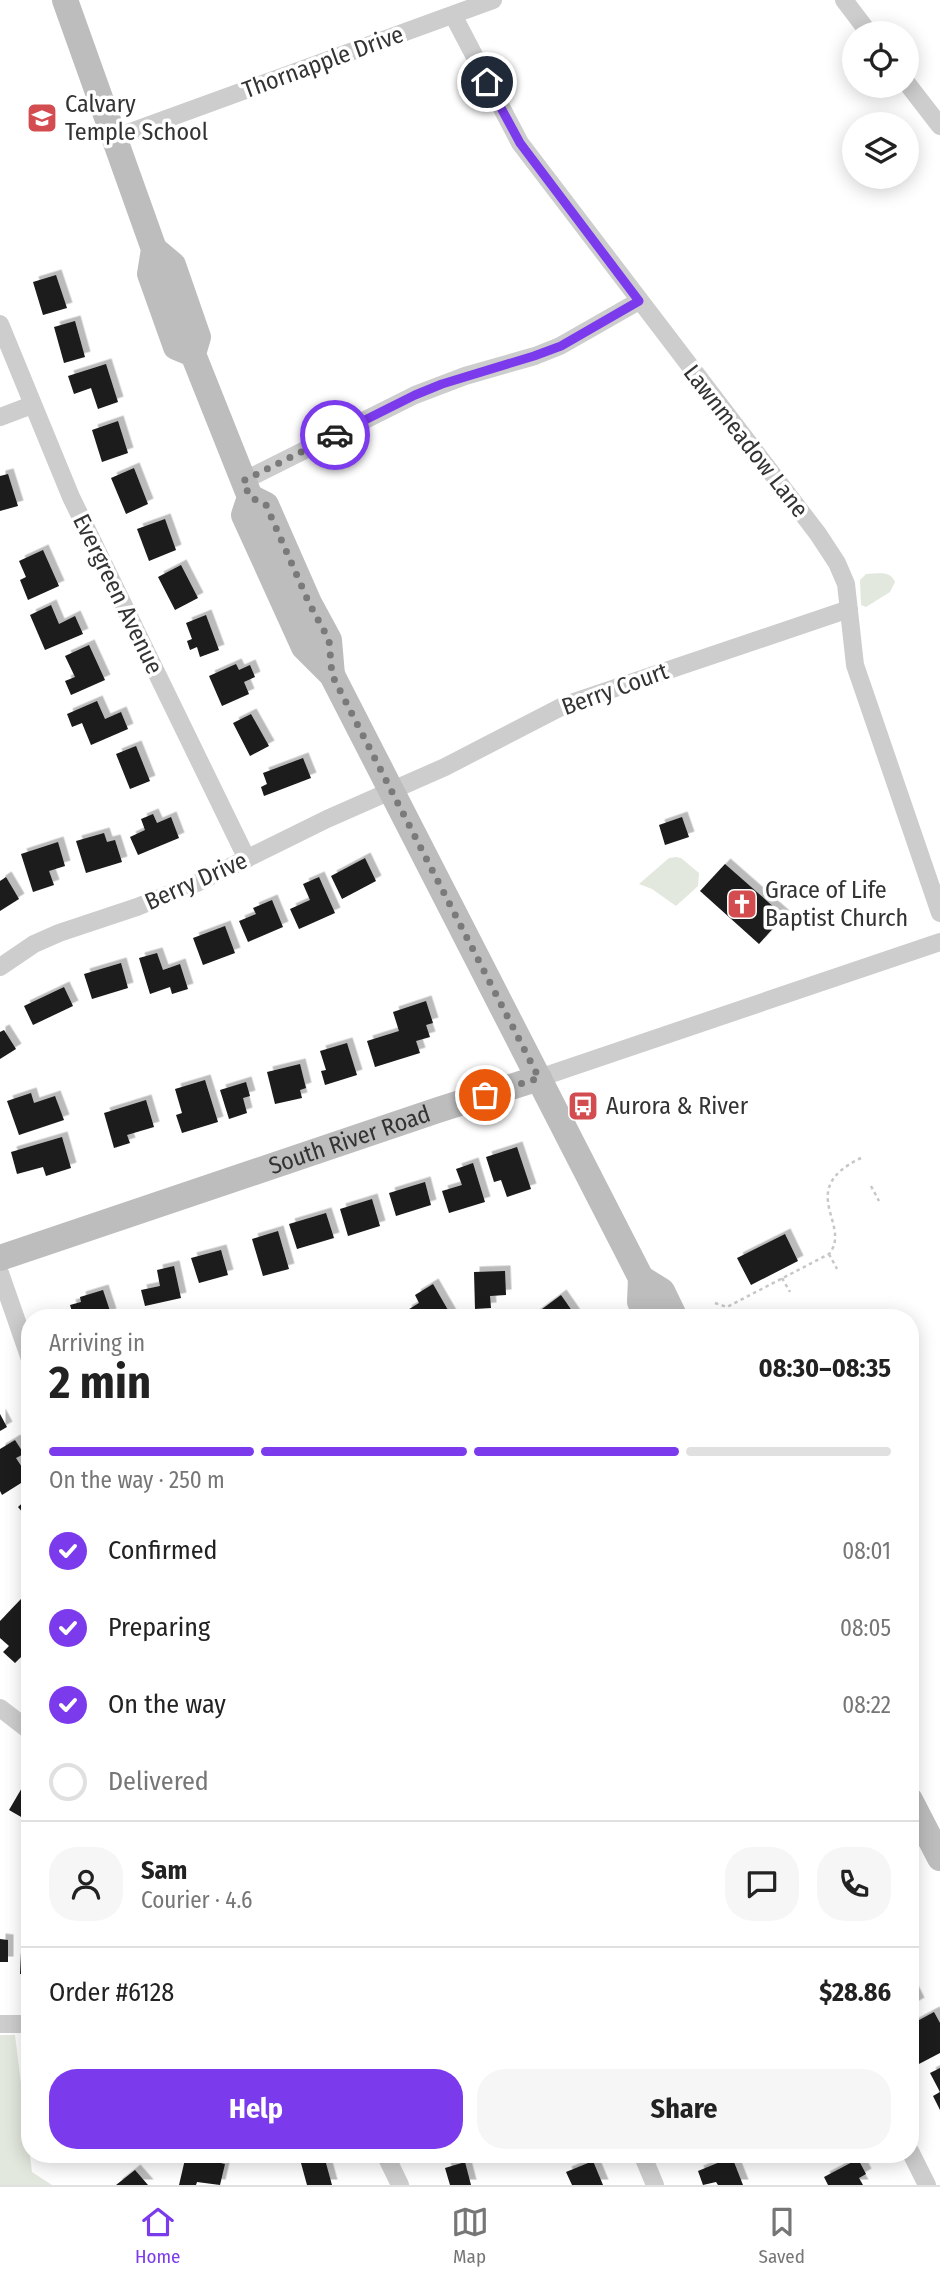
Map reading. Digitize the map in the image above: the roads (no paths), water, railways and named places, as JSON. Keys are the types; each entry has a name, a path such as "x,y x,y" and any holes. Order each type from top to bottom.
{"main road":[{"path":"65,0 154,249 150,274 176,347 193,354 247,489 266,505 309,603 329,640 332,675 641,1278 662,1292 670,1309"},
{"name":"South River Road","path":"0,1258 539,1078"},
{"path":"641,1278 640,1302 644,1309"},
{"path":"919,1817 940,1858"}],"street":[{"name":"Thornapple Drive","path":"114,138 493,0"},
{"path":"844,0 860,21"},
{"name":"Lawnmeadow Lane","path":"453,15 520,143 818,534 837,563 846,584 855,665 940,912"},
{"path":"918,98 940,126"},
{"path":"247,489 415,395 465,376 561,346 639,301"},
{"name":"Evergreen Avenue","path":"0,324 71,497 247,859"},
{"path":"0,417 32,405"},
{"name":"Berry Court","path":"391,791 445,767 565,705 849,609"},
{"name":"Berry Drive","path":"0,967 34,944 197,883 391,791"},
{"name":"South River Road","path":"539,1078 940,942"},
{"path":"0,1273 21,1333"},
{"path":"0,1708 21,1724"},
{"path":"0,2024 21,2024"},
{"path":"389,2163 400,2185"},
{"path":"646,2163 655,2185"},
{"path":"916,2163 927,2185"}],"place":[{"name":"Calvary Temple School","path":"42,118"},
{"name":"Grace of Life Baptist Church","path":"742,904"},
{"name":"Aurora & River","path":"583,1106"}]}
